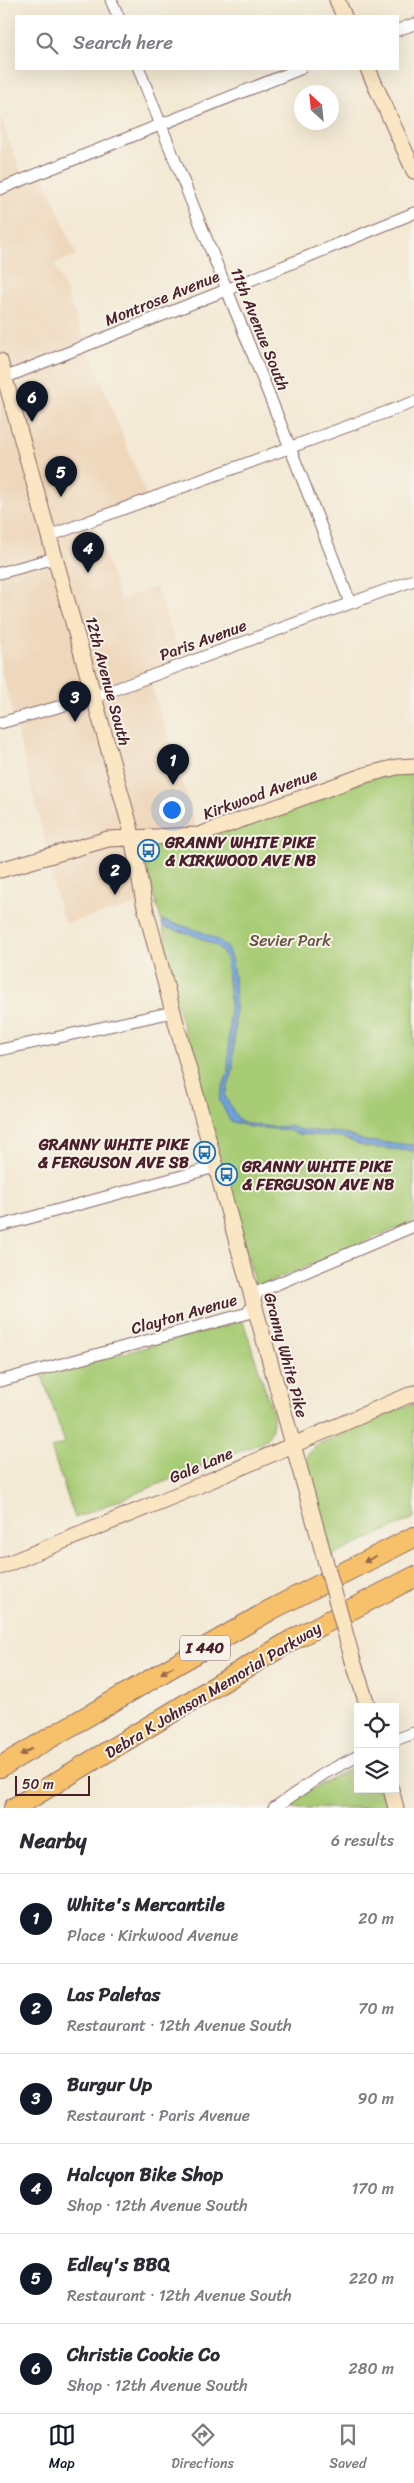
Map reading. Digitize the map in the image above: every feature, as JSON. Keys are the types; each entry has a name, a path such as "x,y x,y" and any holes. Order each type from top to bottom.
{"highway":[{"name":"I 440","path":"0,1767 272,1609 414,1537"},
{"name":"Debra K Johnson Memorial Parkway","path":"14,1808 292,1640 414,1577"}],"main road":[{"path":"337,0 344,15"},
{"path":"368,70 414,171"},
{"name":"12th Avenue South","path":"0,361 131,837 144,903 172,1012"},
{"name":"Kirkwood Avenue","path":"0,870 108,839 131,837 170,838 199,835 365,775 397,767 414,766"},
{"name":"Granny White Pike","path":"172,1012 254,1301 292,1445 367,1703"},
{"name":"Gale Lane","path":"0,1567 414,1393"},
{"path":"392,1793 396,1808"}],"street":[{"path":"111,0 118,15"},
{"path":"399,30 414,24"},
{"name":"11th Avenue South","path":"139,70 226,290 260,370 350,603"},
{"path":"0,189 297,70"},
{"name":"Montrose Avenue","path":"4,378 414,213"},
{"path":"49,536 414,402"},
{"path":"0,573 55,558"},
{"name":"Paris Avenue","path":"0,723 94,697 414,580"},
{"path":"0,1050 172,1012"},
{"path":"0,1226 215,1167"},
{"name":"Clayton Avenue","path":"0,1381 248,1313 258,1292 414,1226"},
{"path":"399,1739 414,1733"},
{"path":"274,1808 326,1773 354,1758"}],"shaded area":[{"path":"0,116 24,179 42,172 76,255 55,264 148,500 93,520 120,600 156,587 183,664 149,677 199,835 131,837 144,903 66,923 61,913 47,864 47,849 0,665"}],"green space":[{"name":"Sevier Park","path":"414,771 414,1221 256,1288 174,995 163,927 141,848 190,844 380,775"},
{"path":"243,1321 273,1414 272,1429 269,1436 263,1442 75,1518 51,1448 65,1443 42,1375"},
{"path":"414,1403 414,1518 331,1556 306,1463 308,1453 316,1445"},
{"path":"354,1767 354,1793 387,1793 391,1808 283,1808 331,1778"}],"water":[{"path":"161,920 211,936 225,946 230,955 235,985 235,1022 233,1071 225,1096 239,1121 273,1127 290,1126 301,1130 343,1133 365,1141 413,1145 414,1151 366,1147 341,1137 298,1134 287,1130 250,1127 230,1121 219,1099 228,1071 230,1002 226,957 217,946 191,934 163,927"}],"place":[{"name":"Christie Cookie Co","path":"32,422"},
{"name":"Edley's BBQ","path":"61,497"},
{"name":"Halcyon Bike Shop","path":"88,573"},
{"name":"Burgur Up","path":"75,722"},
{"name":"White's Mercantile","path":"173,785"},
{"name":"GRANNY WHITE PIKE & KIRKWOOD AVE NB","path":"149,851"},
{"name":"Las Paletas","path":"115,895"},
{"name":"GRANNY WHITE PIKE & FERGUSON AVE SB","path":"205,1153"},
{"name":"GRANNY WHITE PIKE & FERGUSON AVE NB","path":"226,1175"}]}
